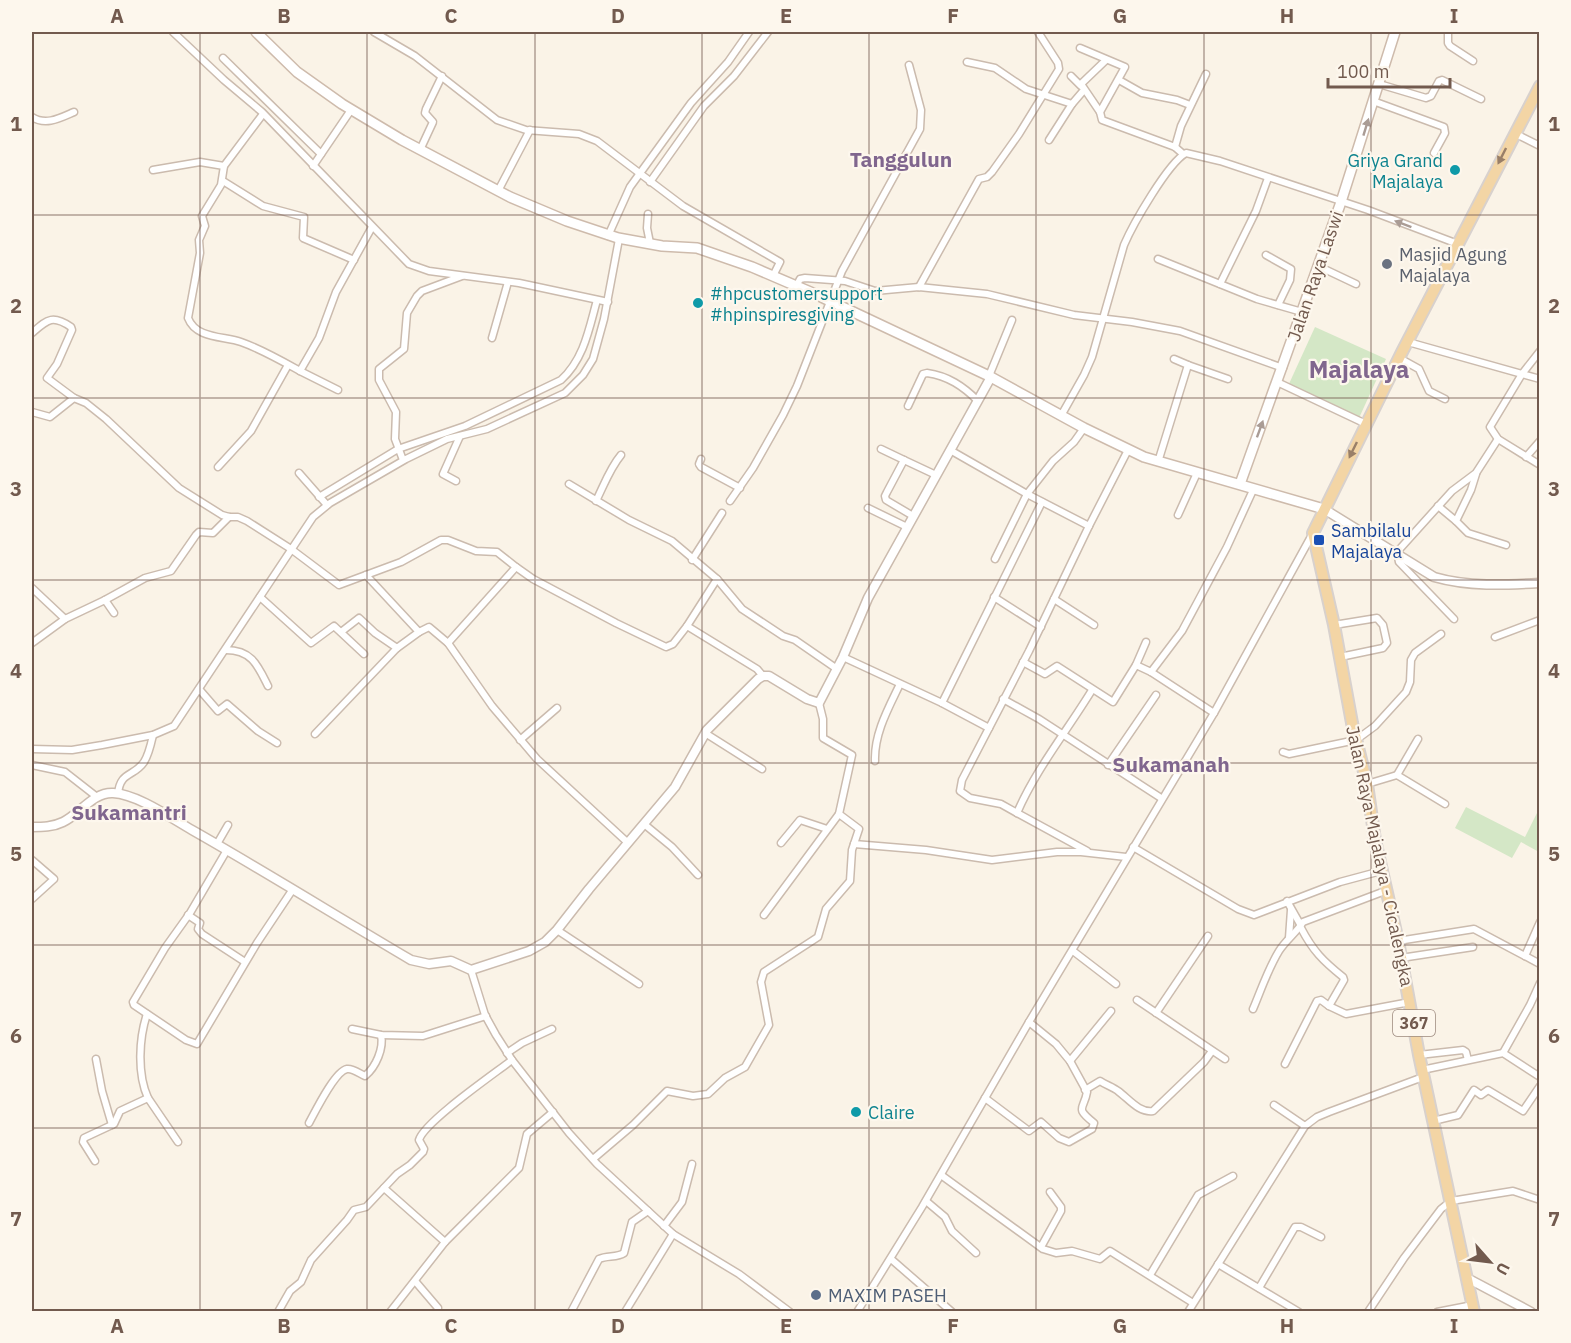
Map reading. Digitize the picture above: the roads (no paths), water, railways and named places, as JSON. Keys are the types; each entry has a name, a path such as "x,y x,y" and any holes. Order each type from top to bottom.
{"main road":[{"path":"256,32 285,54 297,72 351,110 498,191 567,221 614,237 707,251 773,276 990,376 1062,414 1083,429 1128,450 1196,477 1240,484 1323,511"},
{"name":"Jalan Raya Laswi","path":"1240,484 1341,202 1395,32"},
{"path":"1314,530 1399,358 1514,133 1538,91"},
{"name":"Jalan Raya Majalaya - Cicalengka","path":"1314,530 1352,723 1367,783 1372,828 1398,941 1419,1055 1473,1308"}],"street":[{"path":"173,32 263,112 413,267 508,282 603,301"},
{"path":"374,32 415,56 497,120 512,127 579,134 597,141 683,206 780,262 773,276"},
{"path":"32,749 72,750 153,735 174,726 307,524 326,505 403,459 486,423 556,384 584,362 585,343 609,292 614,237 622,200 691,103 719,76 748,32"},
{"path":"649,181 704,106 727,83 768,32"},
{"path":"919,287 979,179 987,177 992,172 1019,134 1060,66 1038,32"},
{"path":"1448,32 1450,46 1473,61"},
{"path":"1080,48 1125,67 1100,112"},
{"path":"223,58 320,155"},
{"path":"1049,140 1083,88 1083,81 1106,60"},
{"path":"967,62 1000,70 1016,84 1072,104"},
{"path":"730,501 783,415 838,280 920,129 921,110 909,65"},
{"path":"227,81 237,72"},
{"path":"1175,147 1190,105 1206,74"},
{"path":"1071,75 1100,112 1104,122 1175,147 1183,154"},
{"path":"420,150 433,122 425,113 426,109 442,76"},
{"path":"719,76 727,83"},
{"path":"1119,80 1142,93 1177,99 1190,105"},
{"path":"1379,84 1428,98 1442,80 1481,99"},
{"path":"1373,101 1444,127 1445,133 1434,153"},
{"path":"270,104 224,166 223,181 202,216 205,225 199,240 200,253 189,321 191,325 210,335 241,342 338,390"},
{"path":"314,165 351,110"},
{"path":"32,117 42,121 53,121 74,112"},
{"path":"498,191 530,130"},
{"path":"1514,133 1539,146"},
{"path":"1062,414 1084,375 1104,319 1124,245 1132,228 1174,162 1183,154 1190,152 1458,244"},
{"path":"153,170 200,162 224,166"},
{"path":"1220,284 1256,211 1268,178"},
{"path":"223,181 263,206 304,217 303,238 354,260"},
{"path":"648,214 647,228 650,243"},
{"path":"300,371 319,338 336,292 372,227"},
{"path":"1266,255 1291,269 1290,280 1278,305"},
{"path":"1158,259 1220,284 1302,312"},
{"path":"1318,266 1356,284"},
{"path":"403,459 395,439 396,412 379,380 379,369 405,349 407,313 418,294 463,276"},
{"path":"796,285 803,278 838,280 875,291 919,287 987,294 1074,315 1180,331 1283,368"},
{"path":"492,338 508,282"},
{"path":"320,497 398,450 558,398 572,387 601,332 603,301"},
{"path":"32,333 46,320 51,319 71,327 72,330 57,364 47,378 106,419 178,488 229,518 242,519 291,549 339,585 401,562 441,540 448,540 476,551 497,552 533,579 666,647 673,644 687,626 717,579"},
{"path":"764,915 839,814 852,755 823,738 823,719 819,703 843,657 867,598 981,396 1012,320"},
{"path":"1408,342 1539,380"},
{"path":"1539,351 1490,425 1490,429 1498,439 1539,465"},
{"path":"1399,358 1419,369 1429,392 1445,399"},
{"path":"1174,359 1228,379"},
{"path":"218,467 254,428 288,365"},
{"path":"1158,462 1188,365"},
{"path":"908,406 923,374 927,373 953,381 981,396"},
{"path":"1277,382 1366,424"},
{"path":"32,412 50,417 74,398"},
{"path":"995,558 1027,494 1053,461 1074,442 1083,429"},
{"path":"456,481 443,474 460,435"},
{"path":"1456,521 1471,490 1476,473 1498,439"},
{"path":"1526,457 1539,441"},
{"path":"881,449 936,475"},
{"path":"950,450 1089,526"},
{"path":"1089,852 1000,804 970,798 960,791 960,785 1128,450"},
{"path":"596,501 611,473 611,466 621,455"},
{"path":"701,459 699,464 701,466 740,488"},
{"path":"904,460 885,496 886,500 913,516"},
{"path":"299,473 326,505"},
{"path":"1396,552 1452,491 1476,473"},
{"path":"1178,515 1196,477"},
{"path":"569,484 596,501 672,541 717,579 742,609 783,636 795,640 837,669"},
{"path":"1151,672 1182,631 1239,523 1254,488"},
{"path":"942,703 1042,502"},
{"path":"1438,506 1468,533 1506,544"},
{"path":"868,508 907,527"},
{"path":"1323,511 1396,552 1429,574 1448,581 1504,585 1539,583"},
{"path":"693,560 722,513"},
{"path":"32,644 65,619 105,600 137,581 171,571 199,532 213,533 229,518"},
{"path":"857,1311 926,1201 1161,798 1214,713 1314,530"},
{"path":"1396,552 1406,570 1454,619"},
{"path":"448,643 516,567"},
{"path":"366,574 419,633"},
{"path":"32,588 65,619"},
{"path":"260,597 311,643 333,626 364,654"},
{"path":"994,597 1041,627"},
{"path":"1054,599 1094,625"},
{"path":"105,600 114,613"},
{"path":"341,632 359,618 375,633 397,648"},
{"path":"1334,625 1377,618 1383,625 1387,642 1383,648 1340,657"},
{"path":"1495,637 1539,620"},
{"path":"687,626 757,669 763,676"},
{"path":"315,734 397,648 429,627 448,643 492,706 520,740 563,784 627,842"},
{"path":"1283,752 1290,754 1355,737 1375,726 1406,692 1410,682 1410,660 1415,652 1441,634"},
{"path":"1023,662 1045,674 1053,666 1057,666 1113,702 1136,665 1146,642"},
{"path":"226,650 245,653 260,669 268,686"},
{"path":"843,657 942,703 988,728"},
{"path":"1136,665 1151,672 1214,713"},
{"path":"32,827 63,822 97,797 110,793 118,794 148,806 217,844 411,960 429,964 450,961 471,970 528,951 545,942 557,930 679,781 705,733 716,719 763,676 770,676 807,699 819,703"},
{"path":"875,761 880,725 900,684"},
{"path":"199,689 218,711 227,704 245,721 277,743"},
{"path":"1017,813 1030,784 1092,690"},
{"path":"1108,765 1156,695"},
{"path":"1003,699 1064,735 1161,798"},
{"path":"520,740 557,708"},
{"path":"705,733 762,769"},
{"path":"118,794 119,784 123,778 144,763 153,735"},
{"path":"1367,783 1397,775 1418,739"},
{"path":"32,765 65,772 97,797"},
{"path":"1397,775 1445,804"},
{"path":"593,1159 633,1125 667,1091 702,1096 714,1091 725,1078 745,1066 768,1031 769,1020 761,982 763,974 769,967 818,937 826,909 850,881 854,844 859,828 839,814"},
{"path":"781,843 800,820 827,829"},
{"path":"644,824 672,847 698,875"},
{"path":"217,844 228,825"},
{"path":"854,844 926,850 992,860 1058,852 1089,852 1126,858"},
{"path":"1133,847 1246,913 1259,914 1287,901 1340,882 1381,871"},
{"path":"227,850 132,1002 186,1040 197,1044 245,962 293,889"},
{"path":"32,860 54,879 32,899"},
{"path":"1253,1009 1273,962 1288,938 1300,925 1307,919 1385,891"},
{"path":"1287,901 1311,948 1344,978 1344,983 1329,1006"},
{"path":"1288,938 1292,914"},
{"path":"188,915 200,923 198,929 202,934 245,962"},
{"path":"1525,956 1539,922"},
{"path":"1398,941 1474,929 1539,964"},
{"path":"557,930 639,984"},
{"path":"1156,1013 1208,936"},
{"path":"1401,958 1473,948"},
{"path":"1073,951 1116,984"},
{"path":"471,970 486,1016 507,1053 569,1133 593,1159 673,1234 740,1274 790,1311"},
{"path":"1503,1053 1530,1005 1539,983"},
{"path":"1137,1000 1225,1059"},
{"path":"1285,1064 1317,1002 1321,1000 1346,1014 1410,1002"},
{"path":"1070,1061 1111,1011"},
{"path":"147,1014 141,1042 142,1072 148,1098 178,1142"},
{"path":"352,1029 381,1035 423,1036 486,1016"},
{"path":"985,1098 1028,1130 1031,1131 1041,1122 1059,1138 1069,1142 1090,1131 1094,1126 1094,1122 1082,1110 1087,1094 1070,1061 1056,1044 1029,1022"},
{"path":"507,1053 522,1042 552,1029"},
{"path":"309,1123 334,1080 346,1069 365,1076 371,1070 382,1045 381,1035"},
{"path":"1419,1055 1463,1050 1468,1060"},
{"path":"1085,1090 1100,1081 1141,1109 1153,1111 1198,1068 1212,1051"},
{"path":"1188,1311 1305,1126 1317,1117 1423,1074 1468,1060 1503,1053 1539,1077"},
{"path":"96,1059 112,1125"},
{"path":"278,1311 288,1293 301,1282 311,1260 354,1210 366,1207 401,1170 410,1165 423,1152 419,1138 431,1124 512,1060"},
{"path":"1433,1121 1450,1119 1458,1115 1474,1090 1481,1095 1488,1090 1523,1111 1539,1086"},
{"path":"95,1161 83,1140 85,1136 116,1123 117,1114 120,1111 148,1098"},
{"path":"1274,1105 1305,1126"},
{"path":"390,1311 445,1242 519,1168 527,1134 553,1112"},
{"path":"664,1226 682,1202 692,1164"},
{"path":"941,1175 1041,1247 1056,1253 1072,1251 1100,1260 1110,1251 1193,1303"},
{"path":"1150,1275 1198,1196 1233,1176"},
{"path":"384,1188 445,1242"},
{"path":"1368,1311 1441,1209 1451,1202 1513,1191 1539,1200"},
{"path":"1041,1247 1061,1211 1061,1207 1050,1192"},
{"path":"926,1201 945,1217 952,1231 975,1253"},
{"path":"571,1311 599,1259 604,1256 621,1256 624,1253 632,1222 648,1211"},
{"path":"1259,1288 1295,1227 1301,1227 1321,1237"},
{"path":"625,1311 673,1234"},
{"path":"891,1259 952,1311"},
{"path":"1218,1264 1299,1311"},
{"path":"1467,1278 1531,1311"},
{"path":"415,1281 438,1308"},
{"path":"1437,1311 1473,1308"}],"place":[{"name":"Griya Grand Majalaya","path":"1455,170"},
{"name":"Masjid Agung Majalaya","path":"1387,264"},
{"name":"#hpcustomersupport #hpinspiresgiving","path":"698,303"},
{"name":"Sambilalu Majalaya","path":"1319,540"},
{"name":"Claire","path":"856,1112"},
{"name":"MAXIM PASEH","path":"816,1295"}],"district":[{"name":"Tanggulun","path":"901,159"},
{"name":"Majalaya","path":"1359,369"},
{"name":"Sukamanah","path":"1171,764"},
{"name":"Sukamantri","path":"129,812"}]}
